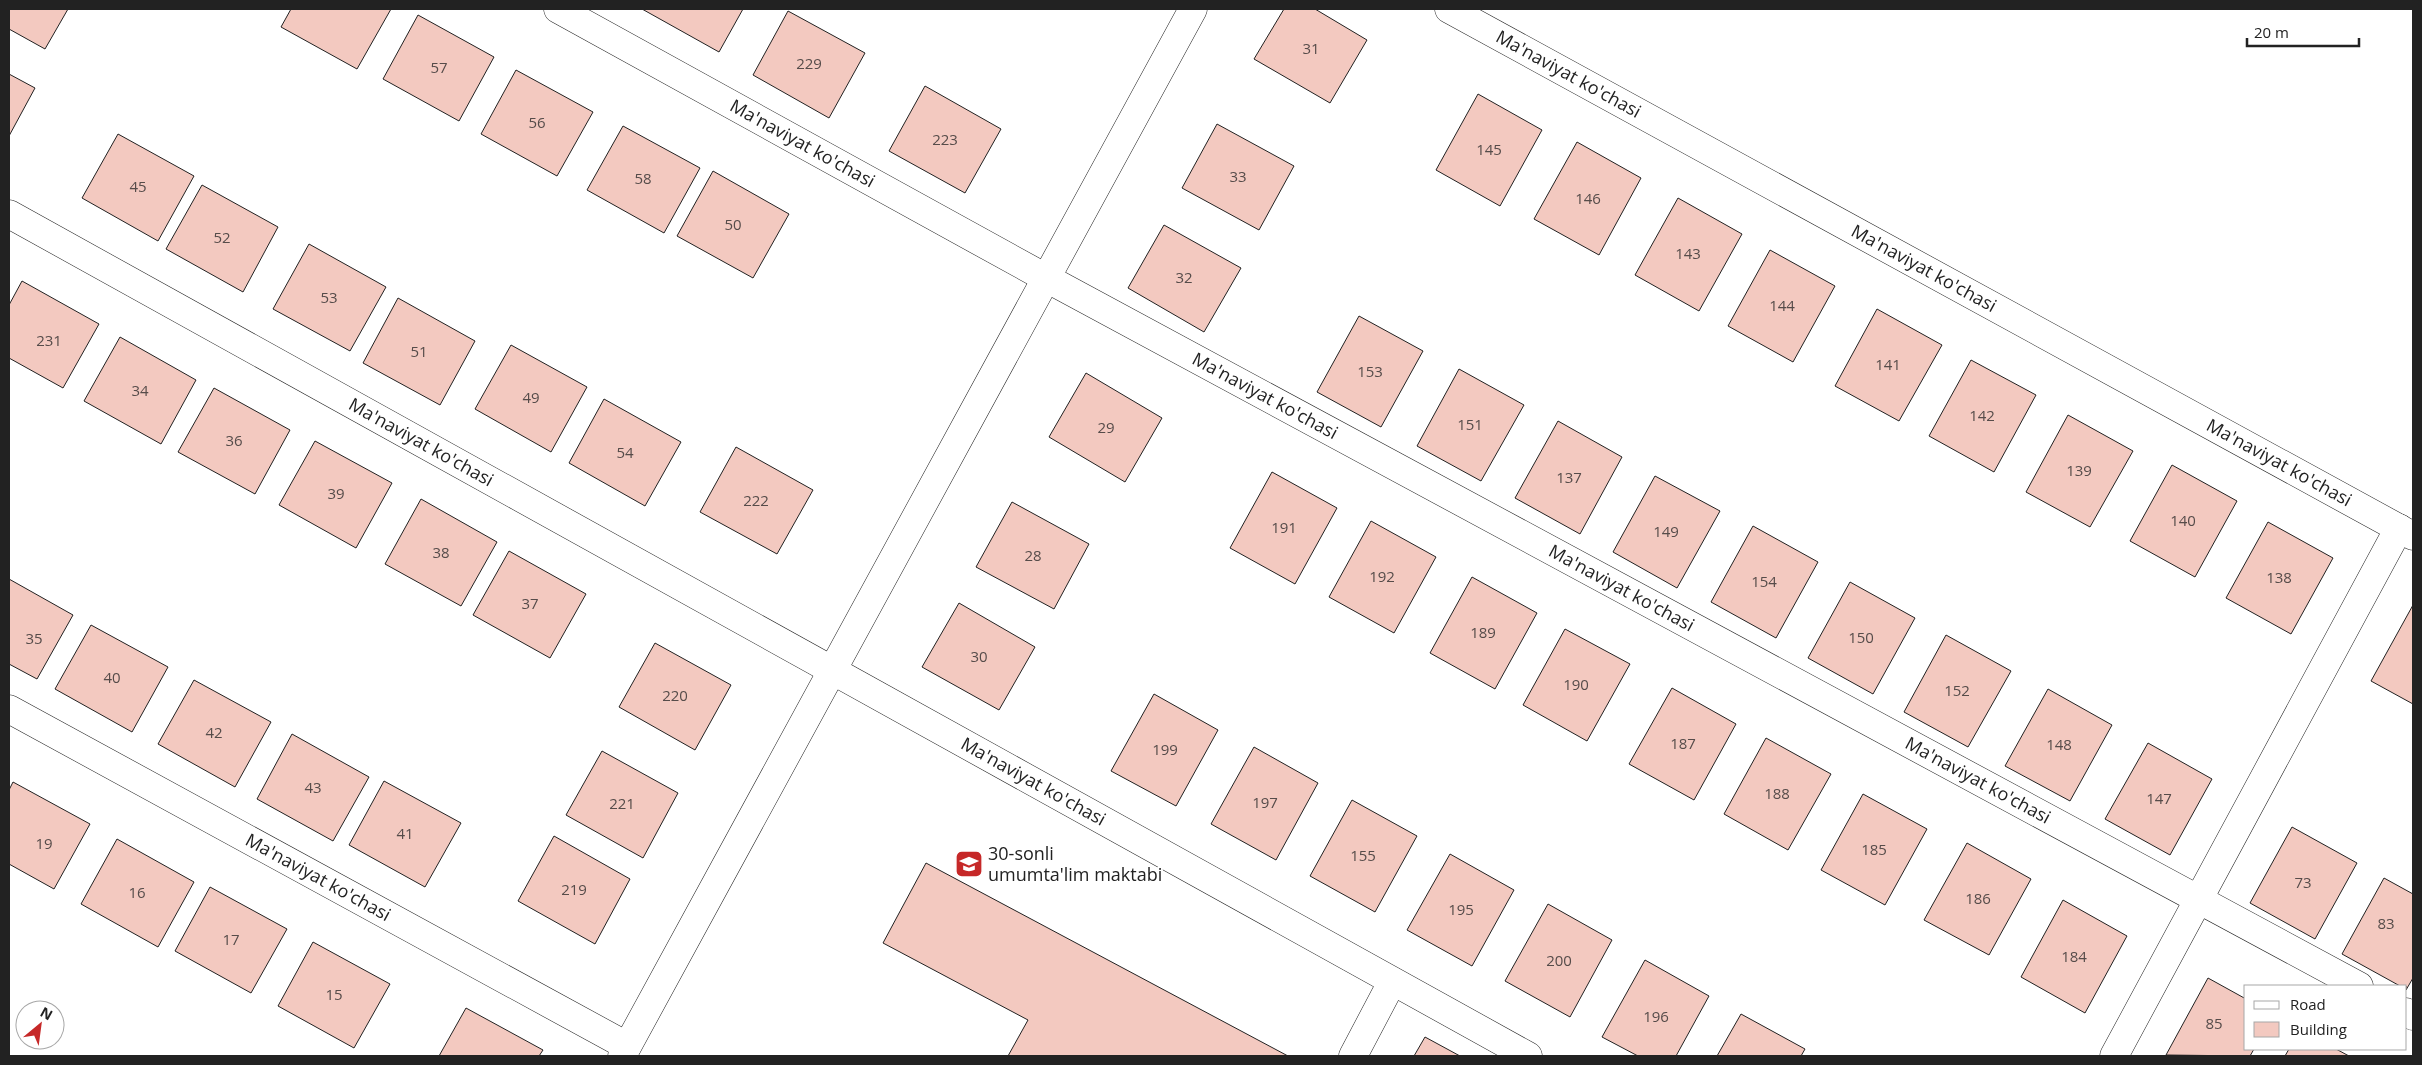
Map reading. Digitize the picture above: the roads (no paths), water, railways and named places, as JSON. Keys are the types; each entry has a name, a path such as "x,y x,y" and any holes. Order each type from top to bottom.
{"street":[{"name":"Ma'naviyat ko'chasi","path":"558,9 1046,278 2356,985"},
{"name":"Ma'naviyat ko'chasi","path":"9,709 625,1051 1193,9"},
{"name":"Ma'naviyat ko'chasi","path":"1449,9 2406,532 2197,899 2114,1056"},
{"name":"Ma'naviyat ko'chasi","path":"9,214 1528,1056"},
{"path":"1353,1056 1392,982"}],"place":[{"name":"30-sonli umumta'lim maktabi","path":"969,864"}]}
